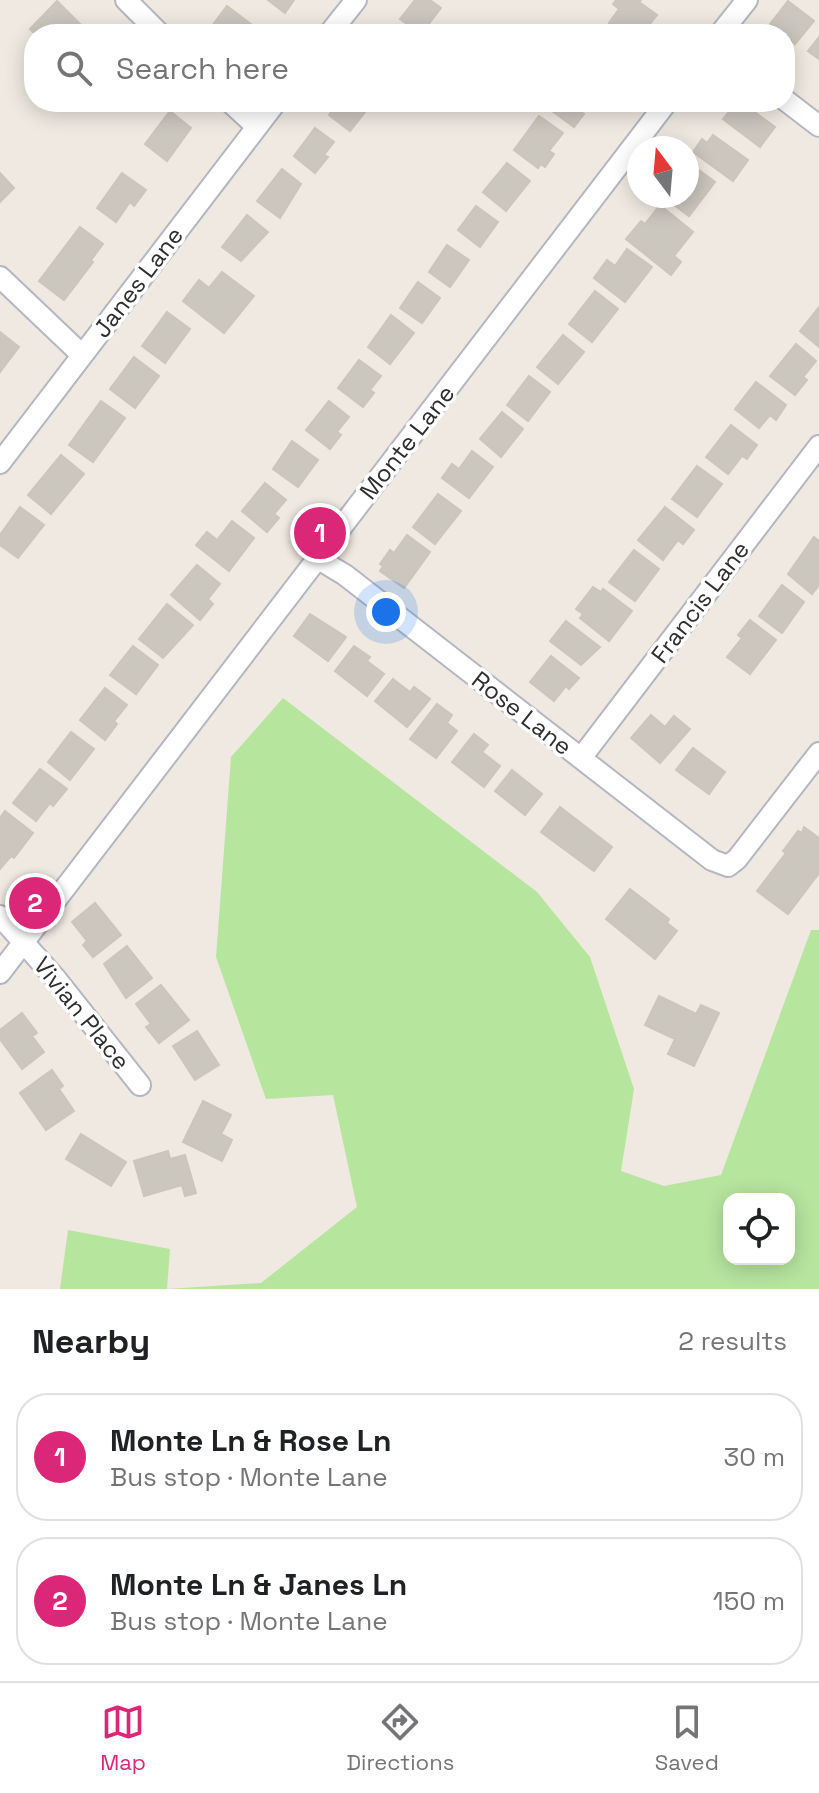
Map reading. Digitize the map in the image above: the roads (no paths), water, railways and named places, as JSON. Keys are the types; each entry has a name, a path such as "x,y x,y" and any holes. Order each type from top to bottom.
{"street":[{"path":"126,0 150,24"},
{"path":"337,24 356,0"},
{"path":"728,24 747,0"},
{"path":"795,108 819,126"},
{"path":"241,112 257,127"},
{"name":"Janes Lane","path":"0,463 268,112"},
{"name":"Monte Lane","path":"0,973 659,112"},
{"path":"0,277 82,355"},
{"name":"Francis Lane","path":"581,758 819,446"},
{"name":"Rose Lane","path":"317,558 345,575 712,860 728,866 737,859 819,753"},
{"path":"0,916 24,942"},
{"name":"Vivian Place","path":"24,942 140,1085"}],"place":[{"name":"Monte Ln & Rose Ln","path":"320,533"},
{"name":"Monte Ln & Janes Ln","path":"35,903"}]}
